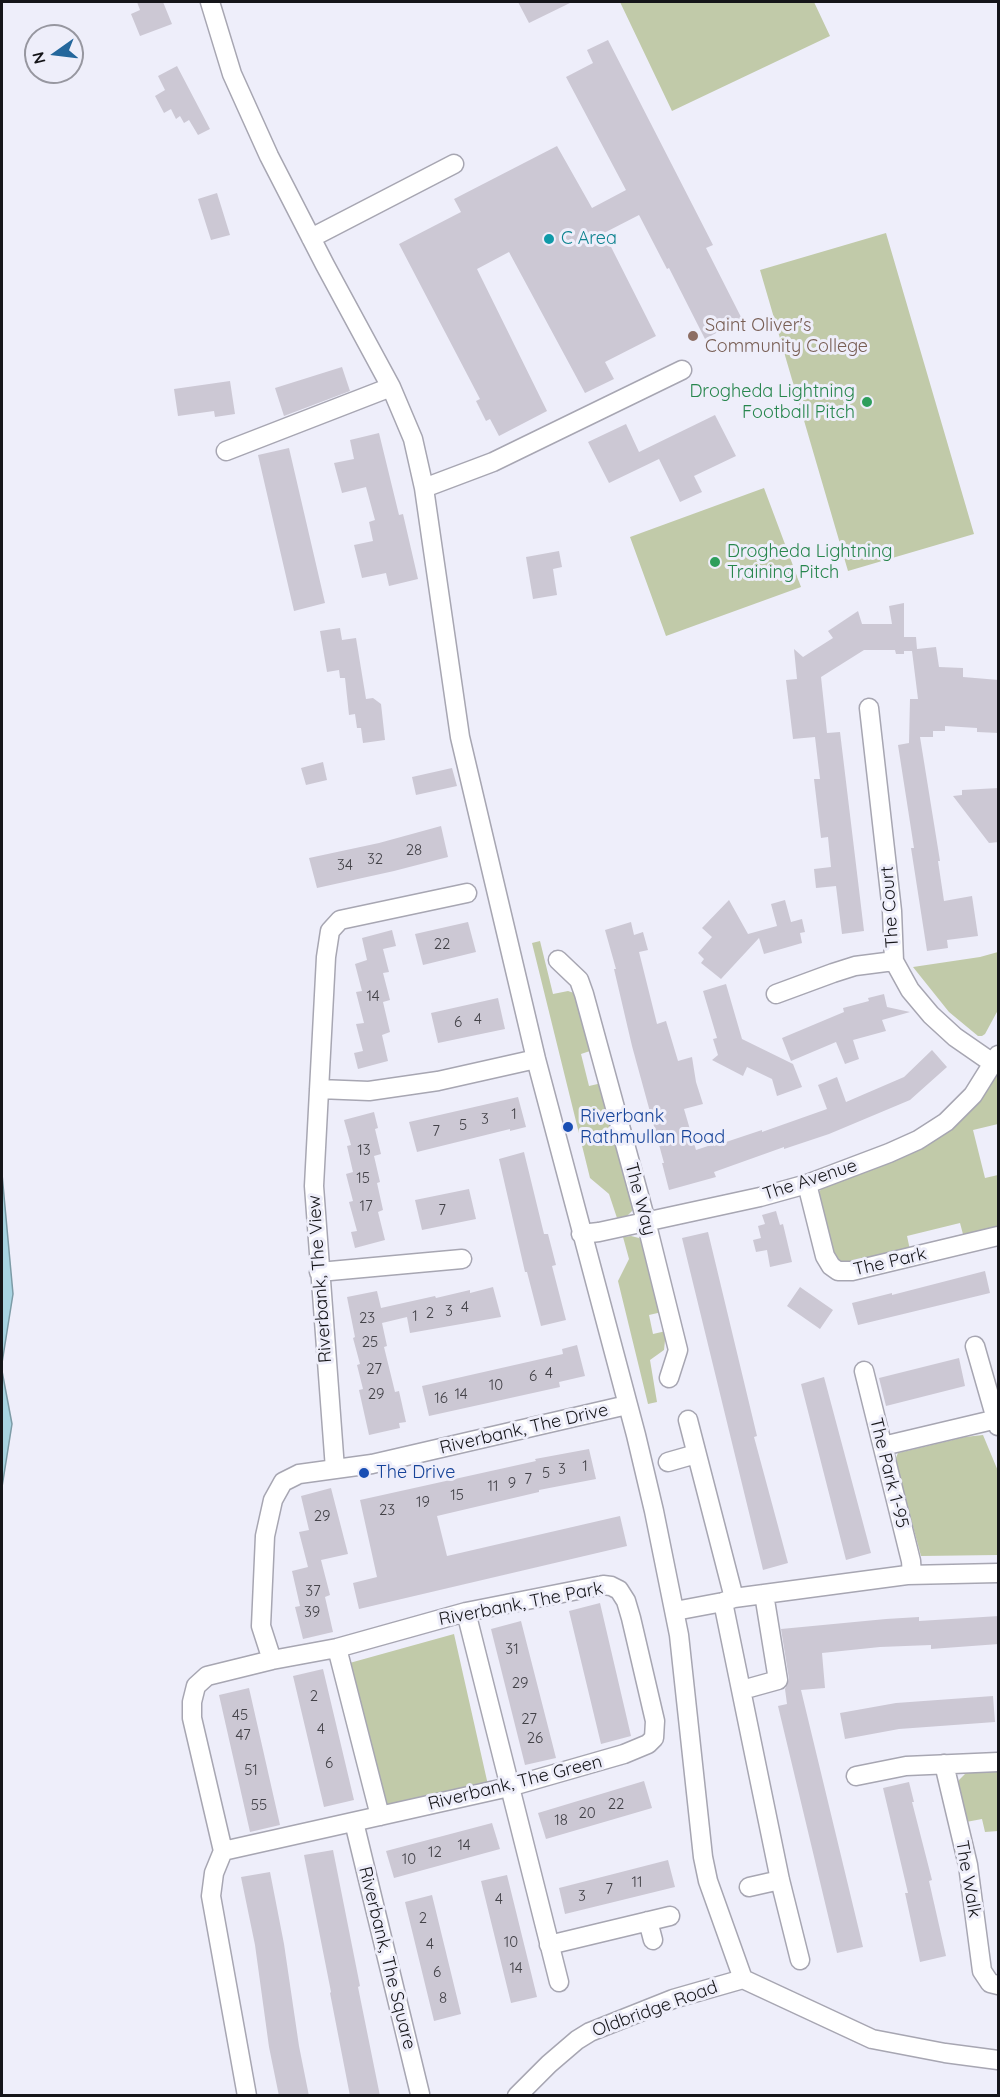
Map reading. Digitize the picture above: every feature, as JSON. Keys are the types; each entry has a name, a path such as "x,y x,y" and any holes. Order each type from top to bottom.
{"street":[{"path":"210,2 232,74 269,156 391,387 413,439 424,488 460,737 536,1059 654,1511 675,1611 683,1666 703,1857 712,1892 743,1979 872,2038 945,2053 999,2060"},
{"path":"311,238 454,164"},
{"path":"424,488 492,462 682,370"},
{"path":"226,451 391,387"},
{"name":"The Court","path":"869,708 891,899 894,961 910,990 931,1015 956,1037 996,1060"},
{"name":"Riverbank, The View","path":"335,1468 314,1186 326,957 330,931 340,920 467,893"},
{"name":"The Way","path":"558,960 579,980 584,994 646,1221 663,1323 678,1350 669,1378"},
{"path":"776,994 813,979 847,969 894,961"},
{"path":"319,1089 369,1091 438,1081 536,1059"},
{"name":"The Avenue","path":"581,1233 760,1197 807,1184 875,1159 932,1132 963,1107 996,1060"},
{"name":"The Park","path":"807,1184 825,1256 831,1266 838,1271 852,1271 999,1236"},
{"path":"319,1272 462,1259"},
{"path":"883,1446 998,1423 975,1346"},
{"name":"The Park 1-95","path":"864,1371 912,1575"},
{"name":"Riverbank, The Drive","path":"272,1660 261,1626 265,1536 273,1500 283,1482 299,1474 372,1464 627,1405"},
{"path":"688,1420 729,1600 742,1690 780,1880 800,1960"},
{"path":"669,1461 696,1454"},
{"path":"675,1611 764,1594 912,1575 999,1573"},
{"name":"Riverbank, The Park","path":"223,1851 192,1718 192,1701 196,1686 207,1676 272,1660 337,1648 466,1612 594,1586 611,1586 619,1590 626,1601 652,1707 655,1721 654,1738 648,1744"},
{"path":"742,1690 778,1680 764,1594"},
{"path":"466,1612 559,1982"},
{"path":"337,1648 380,1816"},
{"name":"Riverbank, The Green","path":"223,1851 509,1787 624,1755 648,1744"},
{"path":"856,1776 906,1766 999,1762"},
{"name":"The Walk","path":"944,1764 968,1865 982,1971 990,1983 999,1985"},
{"name":"Riverbank, The Square","path":"354,1822 420,2094"},
{"path":"223,1851 214,1873 211,1896 248,2096"},
{"path":"748,1887 780,1880"},
{"path":"549,1945 670,1916"},
{"path":"648,1921 653,1940"},
{"name":"Oldbridge Road","path":"518,2096 549,2064 590,2031 674,1999 743,1979"}],"green space":[{"path":"620,2 814,2 830,36 672,111"},
{"name":"Drogheda Lightning Football Pitch","path":"886,233 974,534 848,571 760,270"},
{"name":"Drogheda Lightning Training Pitch","path":"764,488 801,587 666,636 630,537"},
{"path":"540,941 553,994 568,991 577,994 593,1050 581,1054 589,1086 602,1083 634,1209 627,1216 617,1218 609,1194 590,1178 532,943"},
{"path":"998,952 998,1010 985,1034 978,1036 949,1012 913,967"},
{"path":"996,1075 998,1078 998,1124 973,1130 985,1178 998,1175 998,1229 964,1238 960,1223 907,1236 910,1250 850,1265 840,1263 830,1253 818,1199 822,1188 890,1161"},
{"path":"631,1236 645,1242 662,1312 649,1315 653,1334 666,1331 664,1350 650,1360 657,1402 648,1404 618,1281 629,1259 623,1237"},
{"path":"983,1435 998,1471 998,1555 921,1556 895,1460 898,1453"},
{"path":"454,1634 488,1785 385,1808 346,1664"},
{"path":"998,1770 998,1831 985,1832 982,1819 966,1822 958,1786 959,1780 967,1772"}],"water":[{"path":"2,1174 13,1294 2,1363"},
{"path":"2,1371 12,1424 2,1487"}],"building":[{"path":"137,2 163,2 172,24 140,36 131,14 140,10"},
{"path":"518,2 572,2 529,23"},
{"name":"C Area","path":"608,40 713,245 706,248 742,319 705,339 639,215 604,233 656,336 605,362 614,379 585,393 509,252 477,269 547,411 499,436 490,419 486,421 476,401 480,399 399,244 461,212 454,199 557,146 592,208 626,190 566,77 593,63 587,50"},
{"path":"177,66 210,129 198,135 189,120 184,123 180,116 176,119 171,109 164,113 155,96 165,90 158,76"},
{"path":"217,193 230,235 211,240 198,199"},
{"path":"342,367 350,391 284,416 275,388"},
{"path":"230,381 235,414 215,417 214,411 178,416 174,389"},
{"path":"715,415 736,456 694,476 702,492 680,502 659,459 609,483 588,442 626,424 639,452"},
{"path":"379,433 399,515 403,514 418,579 389,586 386,573 362,578 354,545 373,541 369,522 375,520 366,487 342,493 334,463 354,459 350,440"},
{"path":"289,448 325,603 294,611 258,455"},
{"path":"559,551 562,567 553,569 557,595 533,599 526,557"},
{"path":"904,603 904,637 916,637 917,649 936,647 939,667 963,668 963,677 999,680 999,733 977,732 977,728 945,726 945,731 933,731 933,737 920,737 940,861 938,861 944,901 972,896 978,936 947,940 948,948 927,951 898,745 909,743 910,699 918,699 912,651 896,654 895,650 864,650 821,677 827,733 840,732 864,931 842,934 836,886 816,888 814,869 831,867 828,837 821,838 814,779 820,779 815,737 793,739 786,680 797,679 794,649 803,657 833,638 828,631 858,611 862,624 892,624 889,606"},
{"path":"340,628 342,640 356,638 366,699 373,698 381,704 385,740 363,743 361,728 357,728 355,714 349,715 345,678 340,678 339,670 327,672 320,631"},
{"path":"323,762 327,780 306,785 301,768"},
{"path":"452,768 457,786 416,795 412,777"},
{"path":"999,788 999,842 989,843 953,796 962,795 962,790"},
{"path":"441,826 448,857 317,888 309,858 379,843"},
{"path":"729,900 748,934 777,926 771,904 785,900 791,922 802,919 805,932 800,933 802,943 764,954 759,938 721,979 701,963 704,959 698,953 712,937 702,928"},
{"path":"468,922 476,952 423,965 415,934"},
{"path":"631,922 634,935 643,932 648,950 639,952 657,1024 666,1021 678,1061 692,1057 696,1082 703,1104 684,1109 696,1150 762,1130 762,1132 827,1109 818,1085 837,1077 846,1102 904,1077 932,1050 947,1067 910,1100 829,1134 714,1172 716,1177 669,1190 605,930"},
{"path":"392,930 396,946 383,949 389,972 383,973 390,1000 383,1002 390,1032 382,1035 388,1061 358,1069 354,1053 363,1051 356,1024 364,1023 356,992 362,991 355,964 367,960 362,938"},
{"path":"726,984 742,1039 793,1064 802,1087 777,1096 772,1079 747,1067 743,1076 712,1060 718,1055 713,1039 717,1038 703,991"},
{"path":"884,994 887,1007 910,1012 882,1020 886,1031 853,1040 859,1059 845,1064 836,1042 791,1061 782,1038 844,1012 843,1008"},
{"path":"498,998 505,1029 438,1043 431,1013"},
{"path":"518,1097 526,1127 417,1152 409,1122"},
{"path":"374,1112 378,1128 375,1129 381,1154 374,1156 383,1210 378,1212 385,1240 355,1248 351,1232 357,1231 349,1202 353,1201 346,1174 353,1172 347,1146 351,1145 344,1120"},
{"path":"524,1152 544,1234 548,1234 556,1265 552,1266 566,1320 541,1326 527,1272 525,1272 499,1159"},
{"path":"469,1189 476,1219 422,1230 415,1200"},
{"path":"776,1211 780,1225 783,1224 792,1262 770,1267 767,1250 756,1252 753,1240 761,1238 758,1226 765,1224 762,1215"},
{"path":"708,1232 757,1436 754,1437 788,1563 763,1570 682,1238"},
{"path":"985,1271 990,1293 858,1325 852,1303"},
{"path":"493,1287 501,1317 410,1333 407,1317 382,1323 387,1346 384,1347 395,1392 399,1391 406,1422 399,1423 400,1428 369,1435 359,1390 363,1389 357,1365 360,1364 353,1338 355,1337 347,1297 377,1291 381,1308 435,1296 436,1298 470,1290 470,1293"},
{"path":"800,1287 833,1310 820,1329 787,1306"},
{"path":"577,1345 585,1376 559,1382 560,1387 429,1416 422,1386 563,1354 562,1349"},
{"path":"959,1358 965,1386 886,1406 879,1378"},
{"path":"824,1377 871,1553 846,1560 801,1384"},
{"path":"589,1449 596,1479 539,1490 539,1492 437,1516 447,1556 620,1516 627,1546 359,1609 353,1583 377,1577 360,1500 536,1461 535,1459"},
{"path":"331,1488 348,1554 321,1560 330,1595 325,1597 333,1632 303,1639 295,1607 300,1606 292,1571 308,1567 299,1532 309,1530 301,1496"},
{"path":"600,1603 631,1736 601,1744 569,1611"},
{"path":"999,1616 999,1644 931,1649 931,1645 880,1647 822,1653 825,1688 801,1690 863,1947 837,1953 778,1706 787,1704 785,1689 789,1679 781,1629 919,1617 919,1621"},
{"path":"521,1621 556,1758 525,1765 491,1629"},
{"path":"323,1669 354,1800 324,1807 293,1676"},
{"path":"249,1688 280,1825 250,1832 219,1695"},
{"path":"993,1696 995,1722 899,1729 845,1739 840,1713 896,1703"},
{"path":"644,1781 652,1808 546,1839 538,1813"},
{"path":"909,1782 932,1880 929,1881 946,1956 920,1962 905,1893 908,1893 883,1788"},
{"path":"492,1823 500,1849 394,1878 386,1851"},
{"path":"333,1850 380,2096 350,2096 330,1993 304,1855"},
{"path":"668,1860 675,1887 565,1914 559,1888"},
{"path":"270,1872 309,2096 279,2096 269,2047 255,1945 241,1877"},
{"path":"507,1875 537,1997 511,2003 481,1881"},
{"path":"432,1895 461,2014 434,2021 405,1902"}],"place":[{"name":"C Area","path":"549,239"},
{"name":"Saint Oliver's Community College","path":"693,336"},
{"name":"Drogheda Lightning Football Pitch","path":"867,402"},
{"name":"Drogheda Lightning Training Pitch","path":"715,562"},
{"name":"Riverbank Rathmullan Road","path":"568,1127"},
{"name":"The Drive","path":"364,1473"}]}
